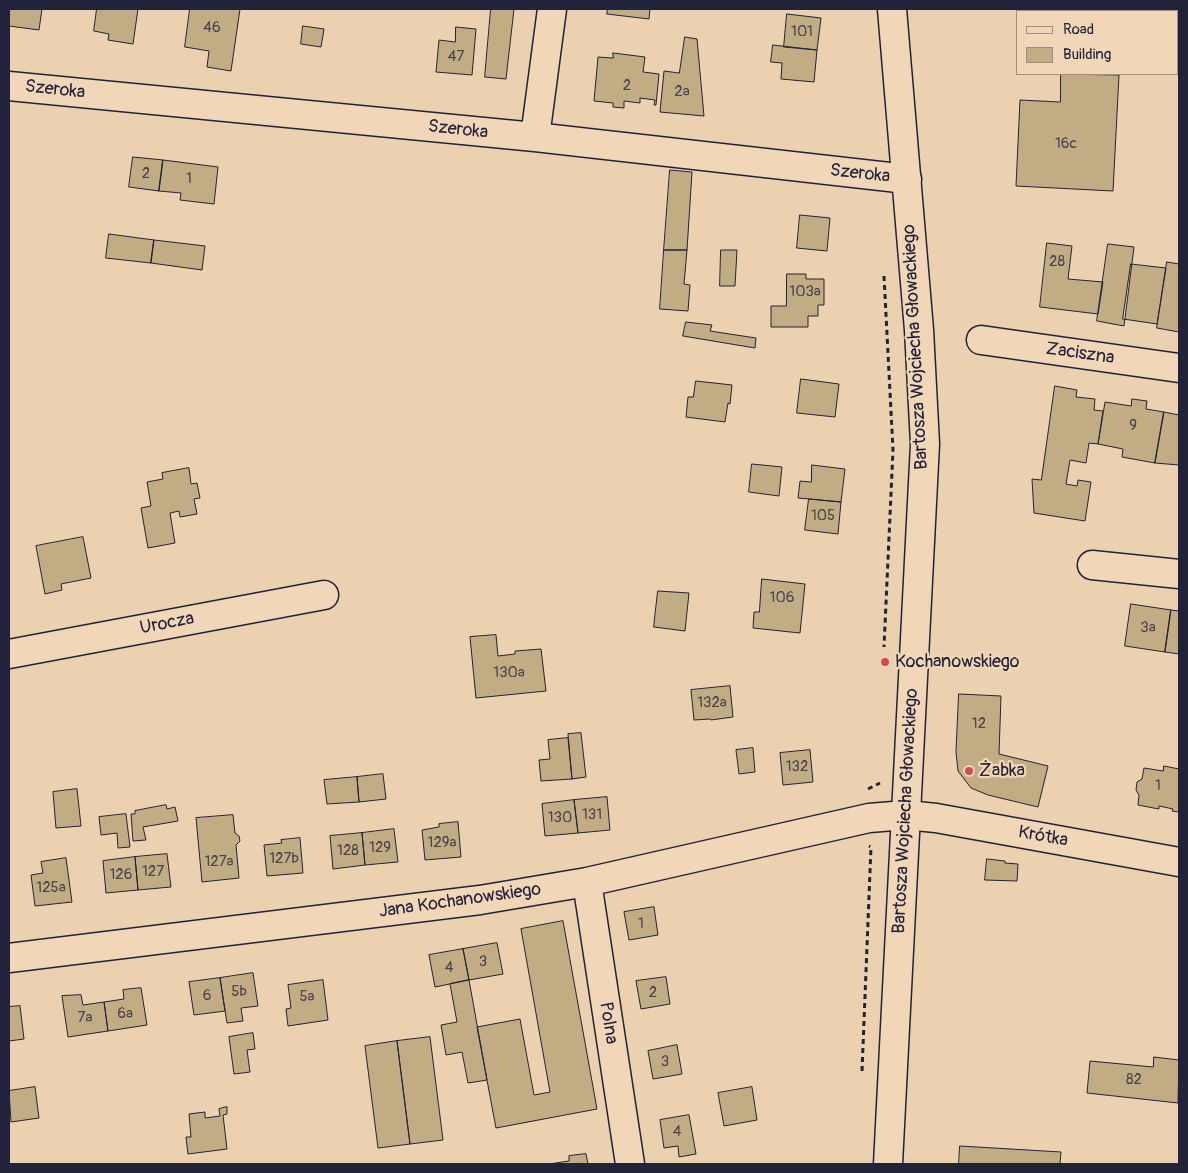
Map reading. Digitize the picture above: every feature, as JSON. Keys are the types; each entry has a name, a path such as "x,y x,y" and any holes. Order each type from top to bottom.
{"street":[{"path":"535,137 552,9"},
{"name":"Bartosza Wojciecha Głowackiego","path":"888,1164 925,444 919,330 892,9"},
{"name":"Szeroka","path":"9,86 535,137 906,179"},
{"name":"Zaciszna","path":"981,340 1179,368"},
{"path":"1092,565 1179,574"},
{"name":"Urocza","path":"9,654 324,595"},
{"name":"Krótka","path":"906,814 1179,862"},
{"name":"Jana Kochanowskiego","path":"9,958 480,900 586,882 869,818 906,814"},
{"name":"Polna","path":"586,882 630,1164"}],"path":[{"path":"884,272 893,450 884,650"},
{"path":"865,790 881,782 882,775"},
{"path":"862,1074 871,847 863,844"}],"building":[{"path":"9,9 42,9 39,30 9,26"},
{"path":"97,9 138,9 133,44 108,40 109,34 94,31"},
{"path":"190,9 240,9 231,71 207,67 209,51 185,47"},
{"path":"491,9 514,9 506,79 485,77"},
{"path":"608,9 650,9 649,19 607,14"},
{"path":"1173,9 1174,10 1120,10"},
{"path":"787,14 821,18 817,50 784,47"},
{"path":"303,26 324,29 321,47 301,44"},
{"path":"456,27 476,29 472,75 436,72 439,40 455,42"},
{"path":"685,37 697,39 704,116 660,112 664,71 679,73"},
{"path":"773,45 817,50 814,82 781,79 782,63 771,62"},
{"path":"613,53 645,57 643,72 659,74 656,105 654,105 655,100 640,98 640,103 624,101 624,108 613,107 613,103 594,101 598,57 613,58"},
{"path":"1061,75 1119,75 1113,191 1016,186 1020,100 1060,102"},
{"path":"133,157 163,160 159,191 129,187"},
{"path":"163,160 218,167 214,204 180,200 181,193 159,191"},
{"path":"670,170 692,172 687,250 664,250"},
{"path":"800,215 830,218 827,251 797,248"},
{"path":"109,234 154,240 151,263 106,258"},
{"path":"154,240 205,246 202,270 151,263"},
{"path":"1047,243 1072,246 1068,279 1103,282 1098,314 1040,307"},
{"path":"1108,244 1134,247 1124,326 1097,321"},
{"path":"664,250 687,250 684,284 690,285 688,311 660,309"},
{"path":"721,250 737,250 735,286 720,286"},
{"path":"1167,262 1179,264 1179,332 1157,328"},
{"path":"1131,264 1166,268 1157,324 1123,319"},
{"path":"787,274 806,274 806,279 824,279 824,305 818,305 818,316 808,316 808,327 771,327 771,306 786,306"},
{"path":"686,322 712,325 710,331 756,338 755,348 683,336"},
{"path":"801,379 839,384 835,417 797,413"},
{"path":"696,381 732,385 730,404 728,403 725,422 686,417 688,397 693,397"},
{"path":"1055,386 1077,390 1076,397 1095,399 1094,410 1103,411 1098,444 1089,443 1086,463 1070,460 1066,484 1077,486 1078,480 1091,482 1085,521 1034,513 1032,479 1041,480"},
{"path":"1132,399 1147,401 1146,409 1164,412 1155,463 1122,457 1123,449 1098,444 1105,402 1131,406"},
{"path":"1164,412 1179,415 1179,465 1155,463"},
{"path":"752,464 782,467 779,496 749,492"},
{"path":"812,465 845,469 841,502 798,498 800,481 811,482"},
{"path":"189,468 191,484 197,483 200,498 194,499 197,514 180,517 179,511 170,513 175,543 148,548 141,508 151,506 147,482 163,479 162,473"},
{"path":"809,499 841,502 838,534 805,530"},
{"path":"83,537 91,578 61,584 62,590 45,594 36,546"},
{"path":"762,579 805,584 800,633 753,628 754,612 759,612"},
{"path":"658,591 689,593 685,631 654,627"},
{"path":"1131,604 1171,610 1165,652 1125,646"},
{"path":"1171,610 1179,611 1179,654 1165,652"},
{"path":"496,635 498,656 515,654 515,651 541,649 546,691 476,698 470,637"},
{"path":"730,686 733,717 694,720 691,690"},
{"path":"959,694 1001,696 999,754 1048,766 1038,807 988,795 971,788 958,771 956,752"},
{"path":"581,733 586,777 572,779 568,734"},
{"path":"568,738 572,779 541,781 539,760 550,759 548,740"},
{"path":"753,748 755,772 739,774 736,750"},
{"path":"810,750 813,782 783,785 780,753"},
{"path":"1164,766 1179,769 1179,812 1159,806 1159,809 1138,805 1137,782 1142,779 1144,768 1163,771"},
{"path":"383,774 386,799 359,802 357,777"},
{"path":"357,777 359,802 327,804 324,780"},
{"path":"77,789 81,826 56,828 53,792"},
{"path":"607,797 610,830 578,833 574,800"},
{"path":"574,800 578,833 545,836 542,804"},
{"path":"166,805 167,809 175,807 178,821 143,827 146,840 133,841 131,814 135,814 135,811"},
{"path":"126,814 130,847 118,848 117,833 101,835 99,817"},
{"path":"233,815 235,833 239,836 240,841 236,845 239,878 202,882 196,818"},
{"path":"458,822 461,857 425,860 422,830 439,827 439,824"},
{"path":"394,829 398,862 365,865 362,833"},
{"path":"362,833 365,865 333,869 330,836"},
{"path":"300,838 303,873 267,876 264,845 282,843 281,840"},
{"path":"167,854 171,887 138,890 135,857"},
{"path":"135,857 138,890 106,893 103,861"},
{"path":"66,858 72,902 35,906 31,875 43,873 41,862"},
{"path":"987,859 1018,864 1017,881 985,880"},
{"path":"654,907 658,935 629,940 624,912"},
{"path":"563,921 597,1109 496,1128 477,1027 520,1019 534,1095 550,1092 521,929"},
{"path":"497,943 503,974 469,980 463,949"},
{"path":"463,949 469,980 435,987 429,955"},
{"path":"253,973 258,1006 241,1008 243,1021 227,1023 220,978"},
{"path":"666,977 670,1004 641,1009 636,981"},
{"path":"220,978 225,1011 194,1015 189,982"},
{"path":"323,980 328,1020 288,1026 286,1009 291,1008 288,985"},
{"path":"469,980 487,1080 468,1083 462,1052 446,1055 441,1025 457,1022 450,984"},
{"path":"141,988 147,1025 108,1031 104,1002 124,999 123,990"},
{"path":"81,995 83,1005 104,1002 108,1031 68,1037 62,996"},
{"path":"20,1006 24,1039 9,1041 9,1007"},
{"path":"253,1033 255,1049 247,1050 250,1072 234,1074 229,1037"},
{"path":"430,1037 443,1140 410,1144 397,1041"},
{"path":"397,1041 410,1144 378,1148 365,1046"},
{"path":"677,1045 682,1074 653,1079 648,1051"},
{"path":"1154,1057 1179,1060 1178,1103 1087,1093 1090,1061 1153,1067"},
{"path":"35,1087 39,1118 11,1122 9,1091"},
{"path":"752,1087 757,1120 724,1126 718,1093"},
{"path":"227,1107 227,1114 223,1115 227,1149 188,1154 186,1137 191,1137 189,1114 205,1112 205,1118 220,1116 219,1109"},
{"path":"689,1115 696,1154 679,1157 678,1146 664,1148 660,1120"},
{"path":"960,1146 1061,1152 1060,1164 959,1164"},
{"path":"586,1154 588,1164 549,1164 569,1161 569,1156"}],"place":[{"name":"Kochanowskiego","path":"885,662"},
{"name":"Żabka","path":"969,771"}]}
